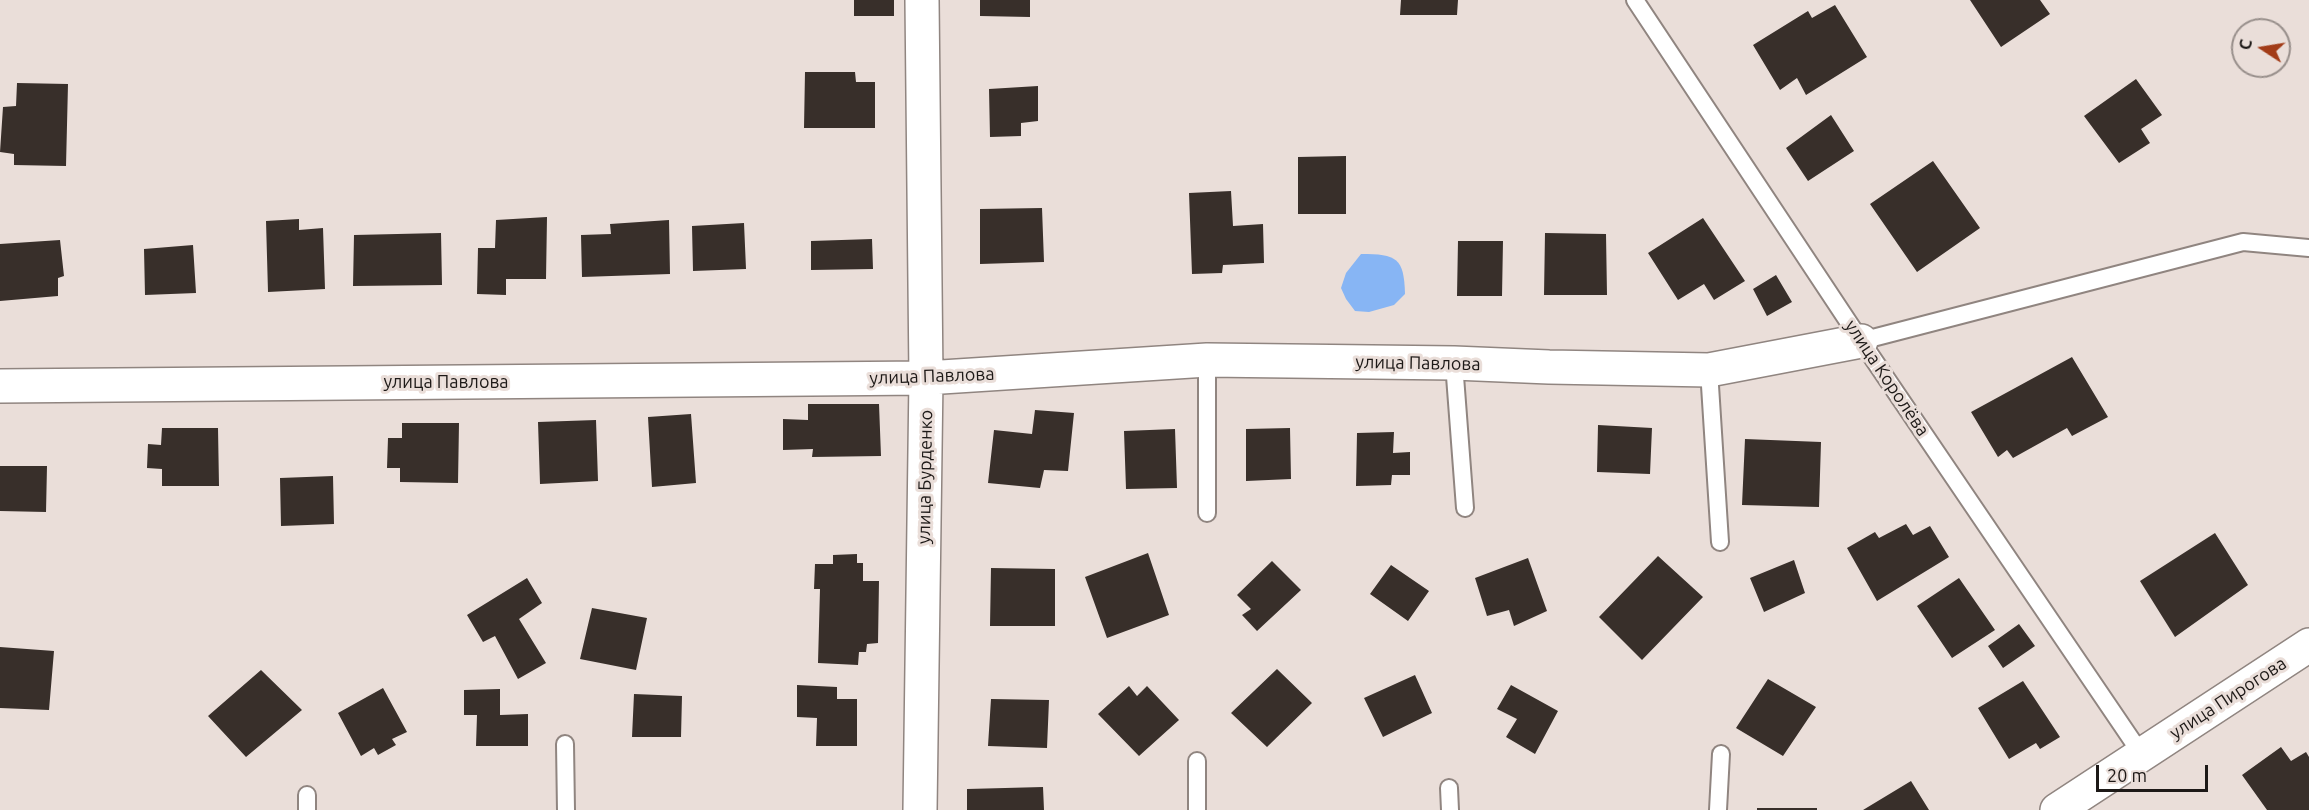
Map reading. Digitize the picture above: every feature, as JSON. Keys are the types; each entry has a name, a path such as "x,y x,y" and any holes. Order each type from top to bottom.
{"street":[{"name":"улица Бурденко","path":"920,810 926,378 922,0"},
{"name":"улица Павлова","path":"0,386 926,378 1207,360 1454,363 1709,370 1861,341"},
{"name":"улица Пирогова","path":"2057,810 2309,645"}],"lane":[{"name":"улица Королёва","path":"1635,0 1861,341 2142,755"},
{"path":"1861,341 2243,242 2309,248"},
{"path":"1207,360 1207,513"},
{"path":"1454,363 1465,508"},
{"path":"1709,370 1720,542"},
{"path":"565,744 566,810"},
{"path":"1718,810 1720,754"},
{"path":"1197,761 1197,810"},
{"path":"1449,788 1450,810"}],"water":[{"path":"1361,254 1390,257 1400,266 1405,294 1394,305 1369,312 1355,311 1346,299 1341,288 1346,273"}],"building":[{"path":"854,0 894,0 894,16 854,16"},
{"path":"980,0 1030,0 1030,17 980,16"},
{"path":"1401,0 1458,0 1457,15 1400,15"},
{"path":"1970,0 2040,0 2050,14 2001,47"},
{"path":"1835,5 1867,57 1806,95 1797,78 1780,90 1753,45 1808,11 1812,18"},
{"path":"805,72 855,72 856,82 875,82 875,128 804,128"},
{"path":"2136,79 2162,115 2141,129 2150,143 2119,163 2084,116"},
{"path":"17,83 68,84 66,166 14,165 14,154 0,152 3,107 16,106"},
{"path":"1038,86 1038,121 1021,123 1021,136 990,137 989,89"},
{"path":"1831,115 1854,151 1808,181 1786,148"},
{"path":"1346,156 1346,214 1298,214 1298,157"},
{"path":"1933,161 1980,228 1917,272 1870,204"},
{"path":"1231,191 1233,226 1263,224 1264,263 1223,265 1222,273 1192,274 1189,193"},
{"path":"1042,208 1044,262 980,264 980,209"},
{"path":"547,217 546,279 506,279 506,295 477,294 478,248 495,248 496,220"},
{"path":"1703,218 1745,281 1714,300 1704,284 1678,300 1648,253"},
{"path":"299,219 299,230 323,228 325,289 268,292 266,221"},
{"path":"669,220 670,274 582,277 581,235 611,234 610,224"},
{"path":"744,223 746,269 693,271 692,226"},
{"path":"441,233 442,285 353,286 354,235"},
{"path":"1545,233 1606,234 1607,295 1544,295"},
{"path":"872,239 873,269 811,270 811,241"},
{"path":"60,240 64,276 58,278 58,296 0,301 0,244"},
{"path":"1458,241 1503,241 1502,296 1457,296"},
{"path":"193,245 196,293 145,295 144,249"},
{"path":"1776,275 1792,302 1767,316 1753,289"},
{"path":"2072,357 2108,417 2072,436 2067,428 2013,458 2007,450 1998,457 1971,412"},
{"path":"808,404 879,404 881,456 812,457 813,449 783,450 783,419 808,420"},
{"path":"1035,410 1074,413 1068,471 1044,470 1040,488 988,483 994,430 1032,434"},
{"path":"691,414 696,483 652,487 648,417"},
{"path":"596,420 598,481 540,484 538,422"},
{"path":"402,423 459,423 458,483 400,482 400,468 387,468 388,438 402,438"},
{"path":"1598,425 1652,428 1650,474 1597,472"},
{"path":"162,428 218,428 219,486 162,486 162,469 147,468 148,444 161,445"},
{"path":"1290,428 1291,479 1246,481 1246,429"},
{"path":"1175,429 1177,488 1126,489 1124,431"},
{"path":"1394,432 1393,453 1410,452 1410,475 1392,475 1391,485 1356,486 1357,433"},
{"path":"1745,439 1821,442 1819,507 1742,505"},
{"path":"0,466 47,466 46,512 0,511"},
{"path":"333,476 334,524 281,526 280,478"},
{"path":"1906,524 1913,535 1930,526 1949,557 1877,601 1847,548 1875,532 1879,538"},
{"path":"2215,533 2248,585 2175,637 2140,581"},
{"path":"1148,553 1169,615 1107,638 1085,577"},
{"path":"857,554 857,563 863,563 863,581 879,581 878,643 867,644 866,652 859,652 858,665 818,663 820,589 814,589 815,564 833,564 833,555"},
{"path":"1658,556 1703,597 1642,660 1599,617"},
{"path":"1528,558 1547,611 1514,626 1509,610 1487,616 1475,578"},
{"path":"1794,560 1805,593 1764,612 1750,578"},
{"path":"1272,561 1301,590 1257,631 1242,615 1251,609 1237,595"},
{"path":"1391,565 1429,591 1408,621 1370,594"},
{"path":"991,568 1055,569 1055,626 990,626"},
{"path":"527,578 542,603 519,619 546,663 518,679 495,636 483,642 467,615"},
{"path":"1959,578 1995,630 1952,658 1917,606"},
{"path":"592,608 647,618 636,670 580,659"},
{"path":"2019,624 2035,646 2003,668 1988,646"},
{"path":"0,647 54,651 49,710 0,708"},
{"path":"1277,669 1312,703 1267,747 1231,713"},
{"path":"261,670 302,710 246,757 208,716"},
{"path":"1415,675 1432,713 1383,737 1364,698"},
{"path":"1768,679 1816,707 1783,756 1736,728"},
{"path":"2023,681 2060,737 2040,749 2036,743 2009,759 1978,708"},
{"path":"797,685 837,687 837,699 857,699 857,746 816,746 817,718 797,717"},
{"path":"1511,685 1558,711 1535,754 1506,737 1517,719 1497,709"},
{"path":"1129,686 1137,696 1147,686 1179,720 1139,756 1098,714"},
{"path":"383,688 407,732 392,739 396,745 378,755 374,748 361,756 338,713"},
{"path":"500,689 500,715 528,714 528,746 476,746 477,715 464,715 464,690"},
{"path":"634,694 682,696 681,737 632,737"},
{"path":"991,699 1049,700 1047,748 988,746"},
{"path":"2281,747 2291,761 2306,752 2309,757 2309,810 2267,810 2242,775"},
{"path":"1911,781 1929,810 1863,810"},
{"path":"1043,787 1044,810 967,810 967,789"},
{"path":"1757,808 1817,808 1817,810 1757,810"}]}
